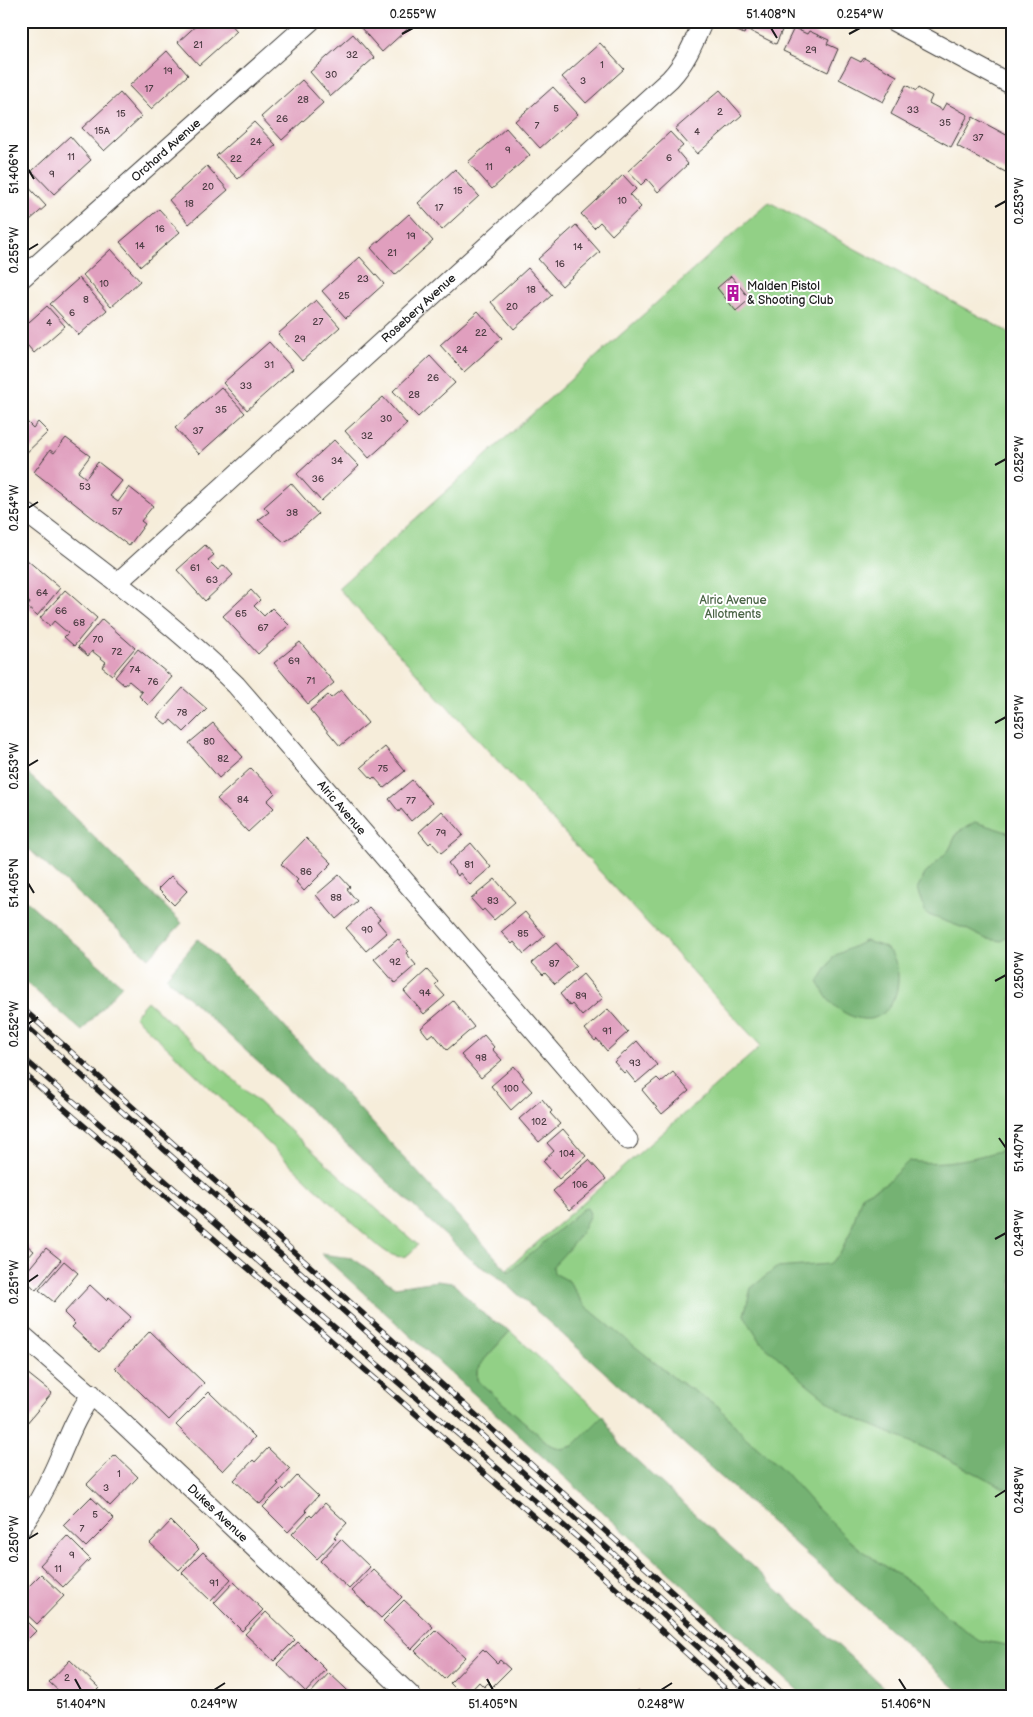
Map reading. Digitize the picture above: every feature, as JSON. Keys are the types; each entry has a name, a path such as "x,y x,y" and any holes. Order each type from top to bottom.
{"street":[{"name":"Orchard Avenue","path":"21,279 311,21"},
{"name":"Rosebery Avenue","path":"117,582 670,79 680,69 704,21"},
{"path":"893,21 1012,84"},
{"name":"Alric Avenue","path":"21,509 117,582 215,664 236,685 628,1140"},
{"name":"Dukes Avenue","path":"21,1334 92,1394 411,1696"},
{"path":"21,1528 42,1494 79,1414 92,1394"}],"green space":[{"name":"Alric Avenue Allotments","path":"769,202 1012,334 1012,1696 975,1696 507,1269 761,1046 338,588"},
{"path":"21,768 182,923 149,958 21,842"},
{"path":"975,822 1010,833 1012,836 1012,931 1002,941 986,939 966,929 926,914 917,890 925,874 949,850 957,833"},
{"path":"21,896 122,985 82,1031 21,978"},
{"path":"198,939 268,1009 509,1272 583,1209 587,1208 590,1213 584,1228 553,1266 554,1273 569,1281 583,1304 612,1328 678,1381 718,1406 744,1436 782,1469 851,1542 919,1588 949,1618 979,1640 1012,1646 1012,1696 964,1696 501,1279 475,1263 166,977"},
{"path":"865,941 887,949 896,964 898,982 893,1000 882,1014 875,1018 860,1019 845,1013 833,1004 818,982 834,956"},
{"path":"147,1001 418,1245 406,1256 400,1257 381,1248 360,1230 134,1016"},
{"path":"1012,1147 1012,1494 1008,1490 934,1452 845,1414 806,1383 761,1342 744,1315 751,1288 776,1268 829,1264 840,1254 850,1233 862,1195 886,1183 909,1161 949,1162 986,1155"},
{"path":"321,1254 352,1258 395,1287 437,1281 453,1283 486,1316 510,1331 484,1360 477,1371 477,1380 550,1445 562,1449 573,1446 603,1416 619,1444 893,1696 804,1696"},
{"path":"510,1331 603,1416 573,1446 562,1449 550,1445 477,1380 477,1371 484,1360"}],"building":[{"path":"201,21 228,21 237,31 199,65 178,42"},
{"path":"369,21 416,21 382,52 361,28"},
{"path":"732,21 786,21 776,44 746,29 744,34 729,27"},
{"path":"794,28 807,34 809,31 829,40 827,44 838,49 828,72 783,51"},
{"path":"353,34 374,58 331,96 310,72"},
{"path":"600,43 624,69 586,103 562,77"},
{"path":"167,51 188,75 151,109 129,86"},
{"path":"851,57 861,62 864,58 897,76 883,102 839,79"},
{"path":"302,80 323,103 282,140 261,117"},
{"path":"906,85 916,91 918,88 932,96 929,103 942,110 946,103 968,115 951,147 891,114"},
{"path":"553,87 578,114 540,148 515,121"},
{"path":"720,90 742,115 697,154 675,129"},
{"path":"120,93 141,117 104,151 82,128"},
{"path":"973,117 1012,138 1011,175 957,146"},
{"path":"254,122 276,145 238,179 216,156"},
{"path":"506,128 530,155 492,189 468,162"},
{"path":"670,132 683,146 677,151 688,164 658,192 647,179 641,185 628,171"},
{"path":"70,136 91,160 54,194 32,171"},
{"path":"207,166 228,190 189,224 169,200"},
{"path":"455,169 479,196 442,230 418,203"},
{"path":"623,175 636,189 630,195 641,207 612,235 600,222 594,228 581,214"},
{"path":"24,182 46,206 21,228 21,185"},
{"path":"159,209 180,232 141,266 120,242"},
{"path":"409,214 433,241 395,275 371,248"},
{"path":"576,225 600,252 562,286 538,259"},
{"path":"111,249 140,281 111,307 83,275"},
{"path":"360,257 384,284 346,318 322,291"},
{"path":"528,268 552,295 514,329 491,302"},
{"name":"Malden Pistol & Shooting Club","path":"731,276 750,299 736,311 717,288"},
{"path":"79,278 107,310 79,335 50,304"},
{"path":"316,300 340,327 302,361 278,334"},
{"path":"47,306 65,326 34,353 21,338 21,329"},
{"path":"478,311 502,338 464,372 440,345"},
{"path":"269,342 293,369 247,410 223,383"},
{"path":"430,356 455,383 418,417 393,391"},
{"path":"221,387 245,413 199,454 175,428"},
{"path":"383,397 407,424 369,458 345,431"},
{"path":"21,406 28,413 23,418 33,428 38,422 48,432 21,458"},
{"path":"66,438 90,456 78,472 86,478 98,462 122,481 110,496 118,502 129,487 153,506 141,521 145,524 129,546 34,472 50,450 54,453"},
{"path":"334,440 359,466 321,501 297,474"},
{"path":"291,483 318,514 284,542 258,520 269,512 264,507"},
{"path":"205,545 214,555 208,560 218,570 224,565 233,575 205,601 177,570"},
{"path":"27,560 60,588 37,616 27,607 30,603 21,595 21,566"},
{"path":"65,590 97,618 74,646 64,637 68,633 54,621 50,626 40,618"},
{"path":"251,590 260,600 254,606 264,616 272,608 289,625 258,654 223,616"},
{"path":"102,619 135,648 112,675 102,667 106,662 92,651 88,656 78,647"},
{"path":"300,642 334,683 308,704 274,663"},
{"path":"138,649 172,677 148,705 139,696 142,692 129,681 124,685 115,677"},
{"path":"183,688 207,709 184,732 171,720 167,725 157,717"},
{"path":"341,690 368,723 340,746 310,710 328,695 331,698"},
{"path":"213,723 243,757 219,778 189,743"},
{"path":"385,747 405,771 384,788 361,767"},
{"path":"251,768 275,793 267,801 274,808 248,832 217,799"},
{"path":"412,780 432,803 411,821 401,809 399,812 389,799"},
{"path":"442,811 463,835 441,853 431,842 429,844 419,832"},
{"path":"306,838 332,863 304,891 296,882 298,880 281,864"},
{"path":"471,843 491,867 470,885 460,873 458,876 448,863"},
{"path":"339,875 350,887 347,889 357,901 336,919 316,895"},
{"path":"171,876 187,891 174,905 158,889"},
{"path":"495,879 515,902 494,920 471,899"},
{"path":"369,907 380,919 377,921 387,933 366,951 346,928"},
{"path":"525,912 545,936 524,954 514,942 512,944 501,932"},
{"path":"398,939 416,965 395,983 374,959"},
{"path":"556,943 576,966 555,984 532,963"},
{"path":"427,970 438,982 435,985 445,996 424,1014 404,991"},
{"path":"583,974 603,998 582,1016 560,994"},
{"path":"453,1001 474,1027 447,1050 433,1033 428,1037 421,1028"},
{"path":"608,1009 628,1032 607,1051 585,1029"},
{"path":"484,1035 494,1047 492,1049 502,1060 481,1078 461,1055"},
{"path":"637,1041 657,1065 636,1083 626,1071 624,1073 614,1062"},
{"path":"514,1066 524,1078 522,1080 532,1091 511,1110 491,1086"},
{"path":"673,1072 689,1091 662,1114 642,1090 657,1078 661,1082"},
{"path":"542,1099 552,1111 550,1113 560,1124 539,1142 519,1119"},
{"path":"563,1129 586,1156 559,1179 543,1161 554,1151 547,1143"},
{"path":"589,1160 606,1179 570,1210 553,1191"},
{"path":"21,1240 34,1251 21,1266"},
{"path":"46,1248 61,1260 36,1290 22,1277"},
{"path":"64,1261 78,1273 54,1302 39,1290"},
{"path":"90,1285 106,1300 109,1297 131,1317 99,1352 72,1327 75,1324 64,1313"},
{"path":"150,1331 204,1383 169,1420 115,1368"},
{"path":"27,1373 52,1393 21,1430 21,1380"},
{"path":"209,1392 255,1437 223,1471 176,1425"},
{"path":"21,1434 28,1439 21,1447"},
{"path":"268,1448 290,1469 260,1504 234,1480 253,1460 255,1462"},
{"path":"115,1455 138,1477 110,1506 87,1484"},
{"path":"297,1476 318,1496 305,1510 307,1512 288,1532 263,1507 282,1488 284,1490"},
{"path":"91,1497 114,1519 86,1547 63,1525"},
{"path":"325,1503 347,1523 334,1537 336,1539 317,1559 292,1534 310,1515 312,1517"},
{"path":"171,1521 199,1549 179,1570 150,1543"},
{"path":"67,1536 90,1559 63,1587 40,1565"},
{"path":"341,1539 370,1567 349,1589 320,1561"},
{"path":"203,1552 231,1579 211,1601 182,1573"},
{"path":"373,1569 402,1597 381,1618 352,1591"},
{"path":"41,1574 64,1596 37,1624 21,1609 21,1594"},
{"path":"234,1582 263,1610 242,1631 214,1603"},
{"path":"404,1600 433,1627 412,1649 383,1621"},
{"path":"266,1612 295,1640 274,1661 245,1634"},
{"path":"21,1616 36,1631 21,1646"},
{"path":"436,1630 465,1657 444,1679 415,1651"},
{"path":"298,1642 326,1670 306,1692 277,1664"},
{"path":"483,1649 497,1663 500,1660 510,1669 492,1687 488,1683 484,1687 479,1682 466,1696 463,1696 450,1683"},
{"path":"70,1660 99,1688 91,1696 64,1696 49,1682"},
{"path":"329,1673 353,1696 310,1696"},
{"path":"639,1691 642,1696 630,1696"}],"railway":[{"path":"21,1007 622,1546 785,1696"},
{"path":"21,1021 615,1555 767,1696"},
{"path":"21,1056 607,1563 751,1696"},
{"path":"21,1071 600,1574 733,1696"}],"place":[{"name":"Malden Pistol & Shooting Club","path":"733,293"}]}
